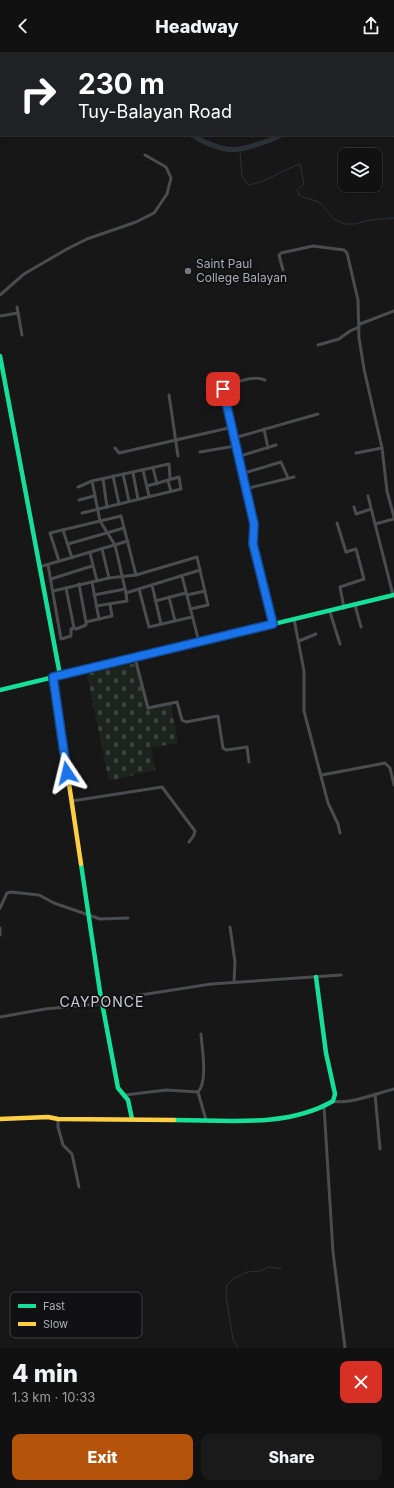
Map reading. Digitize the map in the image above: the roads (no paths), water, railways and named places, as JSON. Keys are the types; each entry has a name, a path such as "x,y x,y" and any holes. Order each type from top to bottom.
{"street":[{"path":"0,295 24,274 67,249 87,239 136,222 154,213 167,194 171,178 166,167 145,155"},
{"path":"283,270 279,255 281,253 313,246 346,250 358,300 364,369 382,448 387,491 394,518 375,524"},
{"path":"17,307 22,335"},
{"path":"318,346 339,339 350,331 394,311"},
{"path":"0,316 18,313"},
{"path":"0,356 2,378 60,675"},
{"path":"266,380 259,378 252,379 223,387 233,427 237,457 254,524 253,544 273,624"},
{"path":"169,396 178,456"},
{"path":"234,438 318,414"},
{"path":"115,448 119,452 233,427"},
{"path":"264,429 268,448"},
{"path":"237,457 276,445"},
{"path":"200,452 235,446"},
{"path":"356,453 382,448"},
{"path":"241,474 281,462 288,478"},
{"path":"78,487 92,481 169,464 171,492"},
{"path":"153,468 157,484"},
{"path":"143,470 149,496"},
{"path":"133,473 138,499"},
{"path":"123,474 129,502"},
{"path":"114,476 119,504"},
{"path":"82,513 181,489 179,477 147,486"},
{"path":"245,489 294,477"},
{"path":"103,479 108,506"},
{"path":"92,481 100,521 115,545 127,601 96,606"},
{"path":"79,500 94,496"},
{"path":"0,690 294,619 330,612 394,595 368,496"},
{"path":"354,507 356,514 371,509"},
{"path":"59,562 50,533 121,516 136,575"},
{"path":"337,523 346,552 356,549 364,579 340,587 344,608"},
{"path":"68,544 124,528"},
{"path":"63,530 72,558"},
{"path":"40,567 128,541"},
{"path":"102,549 109,578"},
{"path":"90,553 92,566 97,581"},
{"path":"53,591 109,578 123,578 136,575 198,557 208,604 190,609"},
{"path":"48,565 61,639 69,638 71,636 70,629 76,629 86,625 86,622 112,616 110,604"},
{"path":"51,579 92,566"},
{"path":"94,595 139,589 200,570"},
{"path":"182,576 199,643"},
{"path":"92,582 99,619"},
{"path":"79,584 86,622"},
{"path":"152,585 161,624"},
{"path":"66,588 74,628"},
{"path":"139,589 149,627 192,617"},
{"path":"155,601 205,591"},
{"path":"169,597 175,621"},
{"path":"355,605 361,627"},
{"path":"330,612 340,644"},
{"path":"294,619 304,671 304,711 330,809 338,824 340,833"},
{"path":"299,641 316,634"},
{"path":"135,658 148,708 177,702 182,720 186,722 218,716 223,748 226,750 247,747 249,762"},
{"path":"53,677 102,1001 118,1088 125,1095 131,1105 132,1119"},
{"path":"322,775 385,763 390,768 394,785"},
{"path":"72,801 162,787 195,831 194,836 189,842"},
{"path":"0,908 7,893 11,892 39,895 54,903 100,919 128,918"},
{"path":"230,927 233,942 234,982"},
{"path":"0,928 0,935"},
{"path":"0,1017 46,1009 97,1004 102,1001 211,984 341,975"},
{"path":"0,1119 48,1116 58,1120 206,1120 280,1118 324,1106 333,1100 335,1094 326,1053 316,977"},
{"path":"201,1034 203,1069 201,1089 198,1092 206,1120"},
{"path":"333,1100 343,1101 394,1089"},
{"path":"125,1095 166,1090 198,1092"},
{"path":"375,1094 380,1149"},
{"path":"324,1106 333,1252 346,1348"},
{"path":"58,1120 58,1127 63,1144 72,1154 79,1187"}],"waterway":[{"path":"194,136 216,147 234,150 253,146 279,136"},
{"path":"240,151 242,176 248,185 268,179 300,164 304,184 297,190 300,196 319,202 334,219 345,224 355,224 370,220 394,218"},
{"path":"238,1348 233,1339 227,1303 227,1285 233,1279 247,1272 261,1271 268,1267 282,1269"}],"place":[{"name":"Saint Paul College Balayan","path":"188,271"}],"district":[{"name":"CAYPONCE","path":"102,1002"}]}
